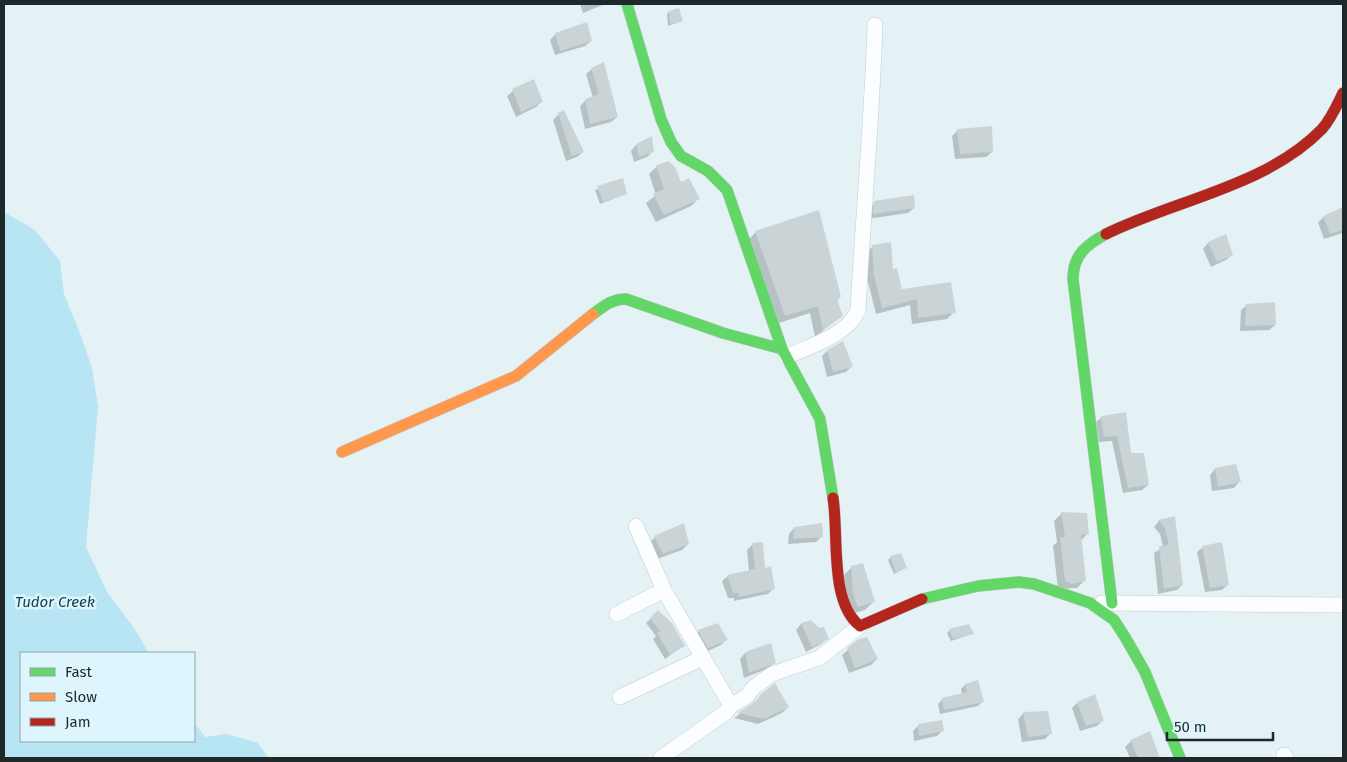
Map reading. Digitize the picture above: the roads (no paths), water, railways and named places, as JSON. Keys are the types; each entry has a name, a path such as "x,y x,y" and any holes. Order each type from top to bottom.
{"street":[{"path":"626,4 652,83 661,119 671,142 681,156 708,171 727,190 784,353 811,399 820,419 834,505 841,596 844,609 860,626"},
{"path":"342,452 516,376 606,304 617,299 634,302 784,353 837,333 852,322 858,311 865,177 871,128 875,25"},
{"path":"1112,603 1073,282 1077,258 1080,252 1095,242 1129,224 1233,183 1270,165 1306,143 1323,128 1343,93"},
{"path":"636,526 664,590 731,706"},
{"path":"660,758 725,713 731,706 747,696 754,687 772,674 819,658 860,626 918,600 978,586 1003,583 1034,584 1090,603 1114,620 1145,672 1180,758"},
{"path":"617,614 664,590"},
{"path":"1090,603 1343,605"},
{"path":"620,697 702,658"}],"water":[{"name":"Tudor Creek","path":"4,212 35,230 60,261 64,294 92,368 98,407 86,547 107,592 134,628 148,652 20,652 20,742 195,742 195,723 205,737 227,734 258,743 269,758 4,758"}]}
